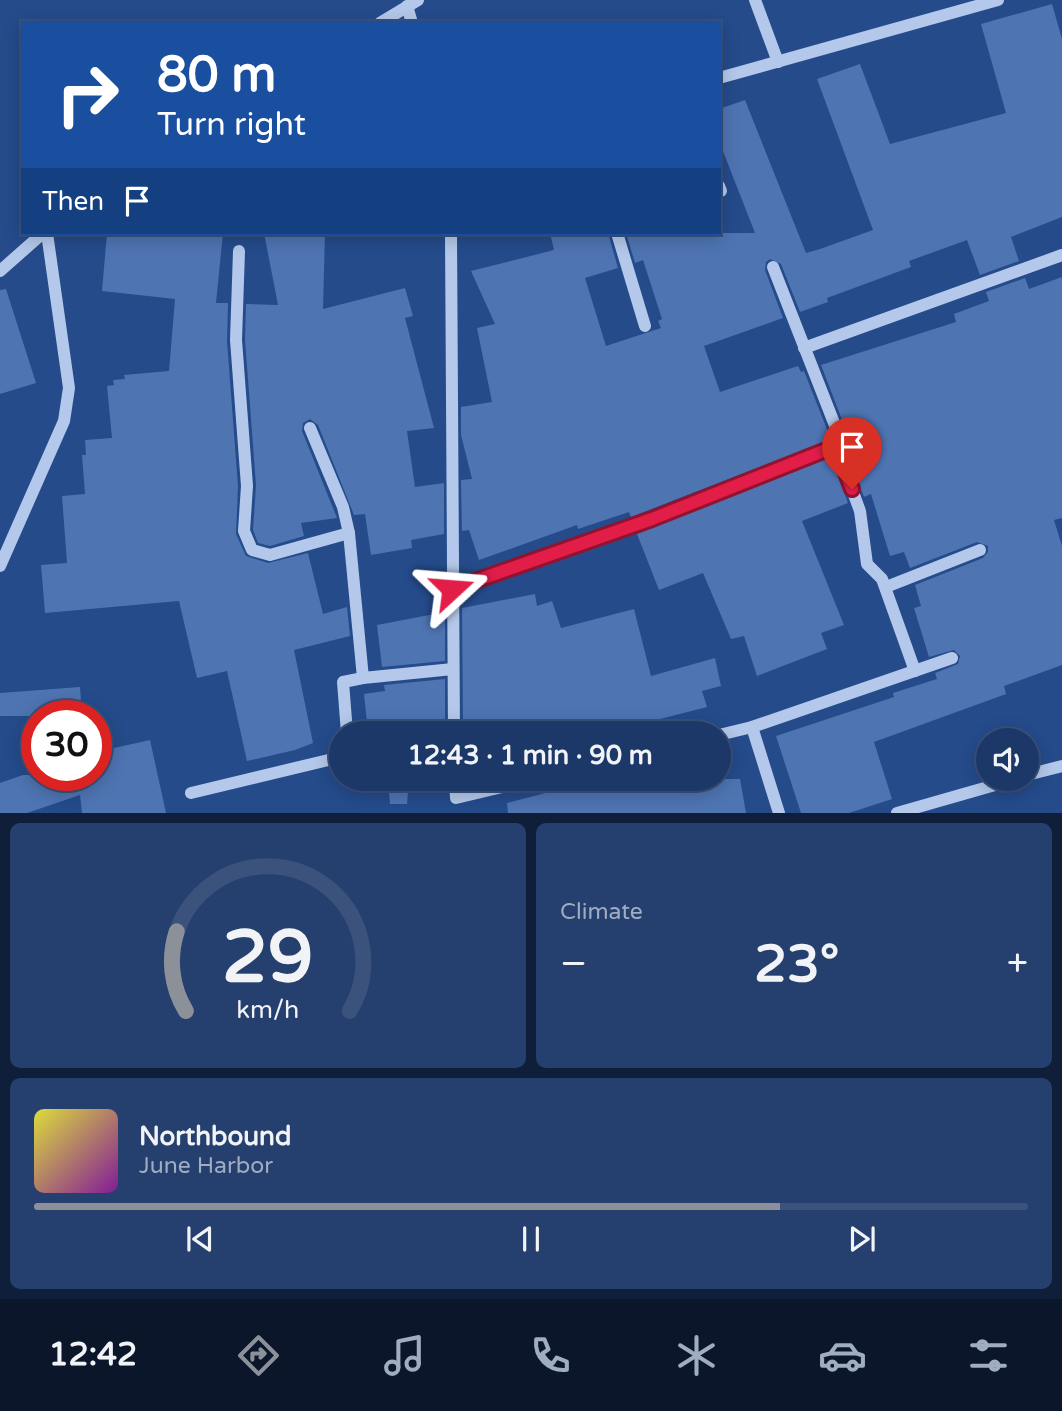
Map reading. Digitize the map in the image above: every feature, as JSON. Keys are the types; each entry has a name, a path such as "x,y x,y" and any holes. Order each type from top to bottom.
{"street":[{"path":"755,0 778,62"},
{"path":"721,77 972,4 998,0"},
{"path":"383,21 413,3"},
{"path":"412,21 413,3"},
{"path":"0,271 43,235"},
{"path":"0,566 64,421 69,388 45,235"},
{"path":"451,235 454,721"},
{"path":"618,235 645,326"},
{"path":"239,251 236,340 247,486 244,531 252,550 270,555 349,533"},
{"path":"804,348 1062,255"},
{"path":"773,267 836,428"},
{"path":"310,428 343,507 349,533 363,678"},
{"path":"452,589 652,519 836,446 860,511 867,564 886,587 915,671"},
{"path":"886,587 980,550"},
{"path":"731,732 952,658"},
{"path":"346,721 343,682 453,669"},
{"path":"752,727 779,813"},
{"path":"191,793 329,760"},
{"path":"1039,772 1062,766"},
{"path":"897,813 976,790"},
{"path":"455,813 456,791"},
{"path":"456,798 485,791"}],"building":[{"path":"1052,4 1062,39 1062,217 1011,237 1019,261 980,275 967,240 909,261 911,267 827,298 828,302 800,312 781,264 770,259 766,262 765,270 783,318 704,346 720,392 798,366 801,372 804,371 828,432 839,436 843,433 844,425 821,365 956,322 954,314 989,301 986,292 1025,278 1029,289 1062,277 1062,518 1054,520 1062,546 1062,665 1004,686 1006,694 874,742 892,799 849,813 801,813 776,736 894,697 893,693 937,679 935,673 958,664 960,656 954,650 929,657 914,608 921,606 915,585 983,558 988,552 988,546 977,542 910,568 904,552 890,556 871,494 864,497 844,443 837,437 631,517 629,512 578,529 577,525 479,560 469,530 462,531 461,480 472,479 461,435 461,407 492,402 477,328 495,324 471,271 554,250 550,235 609,235 618,268 585,278 606,346 661,328 658,321 662,319 643,260 635,263 627,235 755,233 721,146 721,108 745,100 806,253 873,230 817,79 860,64 890,144 1006,113 981,24"},
{"path":"107,235 223,235 216,303 228,303 227,341 238,486 236,534 246,556 268,563 308,553 323,614 347,607 350,636 294,650 313,743 247,761 227,671 197,678 179,601 45,613 41,565 67,563 62,496 85,494 82,455 86,455 85,440 112,438 107,386 114,385 113,380 125,379 124,375 169,371 175,299 102,291"},
{"path":"264,235 325,235 323,309 405,288 413,316 405,318 434,428 407,431 415,487 444,483 444,534 411,540 412,548 371,555 365,514 354,515 318,425 310,419 303,423 302,431 337,518 301,523 304,536 270,546 258,543 253,530 256,485 245,340 246,304 278,305"},
{"path":"6,289 36,383 0,394 0,290"},
{"path":"831,457 848,503 802,521 844,625 821,633 827,649 757,676 744,636 731,639 703,573 659,590 637,534"},
{"path":"535,594 537,606 552,601 561,628 634,609 651,676 715,658 721,686 702,691 707,707 652,721 463,721 462,608"},
{"path":"445,612 445,661 382,667 377,625"},
{"path":"445,679 445,721 367,721 364,694 385,691 384,685"},
{"path":"80,687 81,700 21,700 21,716 0,716 0,693"},
{"path":"150,740 166,813 82,813 80,795 27,813 0,813 0,783 21,776 21,791 112,791 112,748"},
{"path":"731,779 740,779 746,813 508,813 507,803 553,791 731,791"},
{"path":"389,791 408,791 407,804 390,804"}],"route":[{"path":"452,589 652,519 836,446 852,489"}]}
